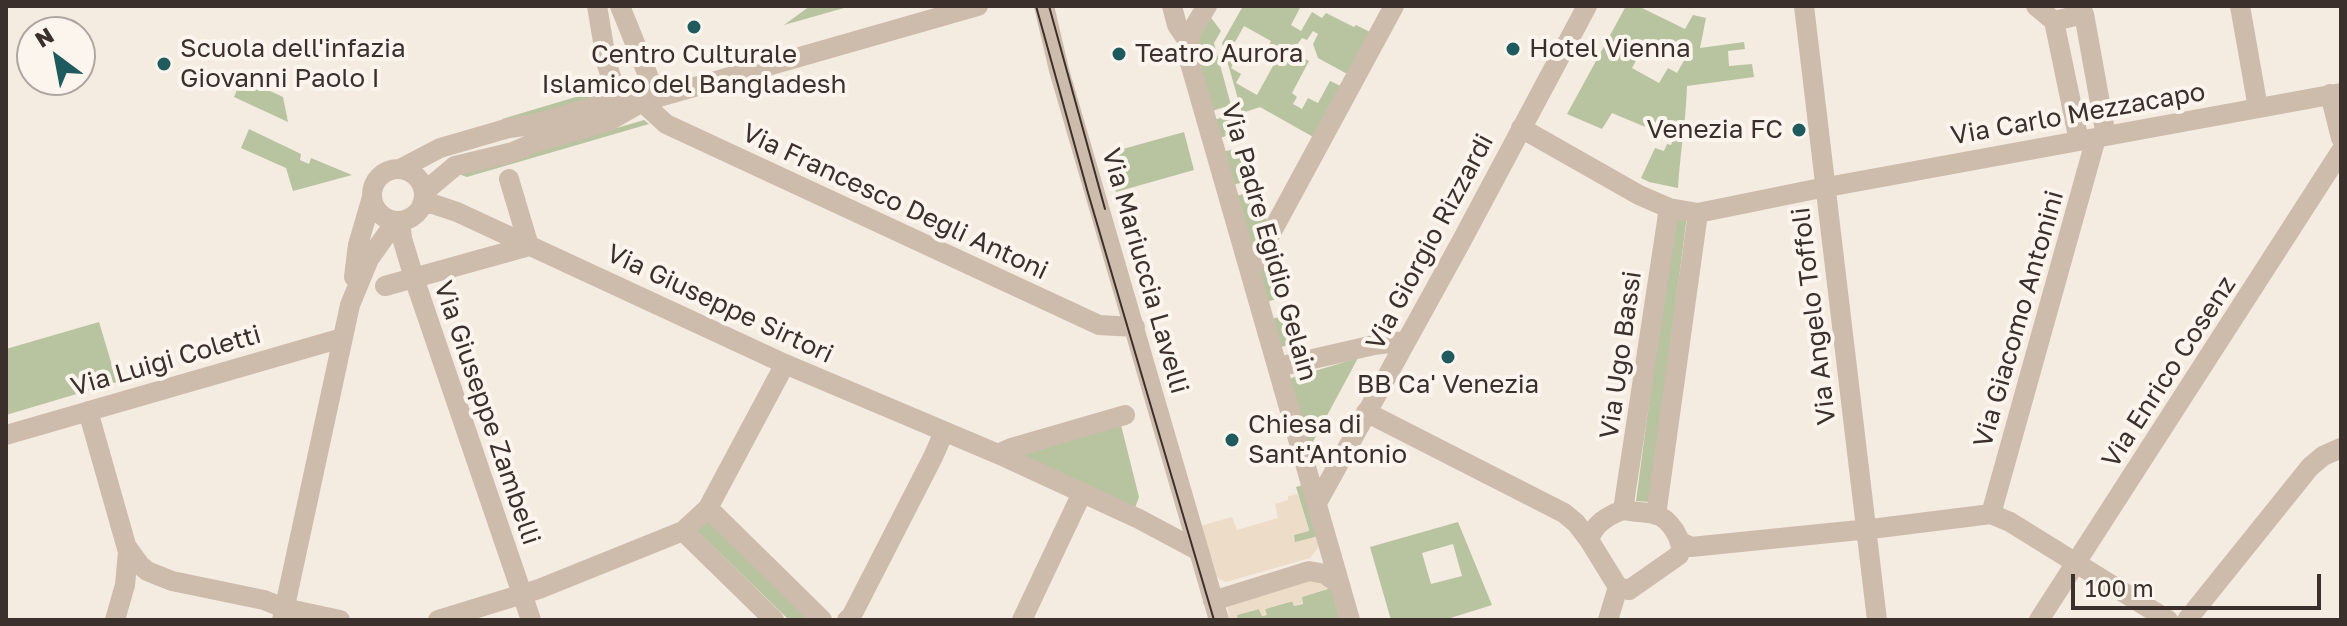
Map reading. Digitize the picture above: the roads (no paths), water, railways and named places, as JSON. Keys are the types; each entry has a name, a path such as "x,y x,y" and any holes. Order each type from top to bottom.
{"street":[{"name":"Via Francesco Degli Antoni","path":"597,6 607,65 616,91 642,102 666,124 1099,325 1135,327"},
{"path":"350,305 369,259 398,221 415,215 423,198 455,166 513,152 607,122 642,102 649,78 620,6"},
{"path":"283,614 350,305 358,245 373,185 378,178 440,148 509,128 531,125 601,105 642,102 978,6"},
{"name":"Via Mariuccia Lavelli","path":"1044,6 1059,70 1216,610"},
{"name":"Via Padre Egidio Gelain","path":"1172,6 1177,25 1188,41 1190,63 1350,620"},
{"path":"1188,41 1207,6"},
{"path":"1250,272 1394,6"},
{"name":"Via Giorgio Rizzardi","path":"1317,503 1587,6"},
{"name":"Via Angelo Toffoli","path":"1804,6 1877,620"},
{"path":"2036,6 2054,21 2092,131"},
{"path":"2240,6 2258,108"},
{"path":"2054,21 2086,10 2092,131"},
{"path":"2336,93 2341,138"},
{"name":"Via Carlo Mezzacapo","path":"1698,213 2092,131 2258,108 2336,93"},
{"path":"1521,128 1639,195 1669,208 1698,213 1656,515"},
{"name":"Via Giacomo Antonini","path":"1991,514 2092,131"},
{"name":"Via Enrico Cosenz","path":"2039,620 2341,151"},
{"path":"400,169 415,175 420,181 423,198"},
{"path":"385,286 529,246 509,179"},
{"path":"372,197 381,215 398,221"},
{"name":"Via Giuseppe Sirtori","path":"423,198 785,364 998,454 1139,519 1199,551"},
{"name":"Via Ugo Bassi","path":"1623,510 1669,208"},
{"name":"Via Giuseppe Zambelli","path":"398,221 414,278 531,620"},
{"name":"Via Luigi Coletti","path":"6,435 342,338"},
{"path":"1278,367 1374,345 1406,341"},
{"path":"438,620 539,589 683,531 708,508 785,364"},
{"path":"88,411 127,547 127,572 115,620"},
{"path":"1366,412 1564,513 1589,540 1618,587 1629,590 1679,555 1681,542"},
{"path":"998,454 1125,415"},
{"path":"847,620 886,550 944,432"},
{"path":"2187,620 2310,467 2323,456 2341,448"},
{"path":"1022,620 1082,493"},
{"path":"708,508 822,620"},
{"path":"1589,540 1592,530 1623,510 1664,519 1681,542 1691,547 1991,514 2077,562 2168,620"},
{"path":"683,531 774,620"},
{"path":"1216,610 1309,571 1322,552 1326,537"},
{"path":"127,547 140,565 163,578 264,600 283,614 340,620"},
{"path":"1309,571 1325,574 1339,584"},
{"path":"1608,620 1618,587"}],"tram line":[{"path":"1036,6 1214,620"},
{"path":"1049,6 1105,209"}],"place":[{"name":"Centro Culturale Islamico del Bangladesh","path":"694,27"},
{"name":"Hotel Vienna","path":"1513,49"},
{"name":"Teatro Aurora","path":"1119,54"},
{"name":"Scuola dell'infazia Giovanni Paolo I","path":"164,64"},
{"name":"Venezia FC","path":"1799,130"},
{"name":"BB Ca' Venezia","path":"1448,357"},
{"name":"Chiesa di Sant'Antonio","path":"1232,440"}]}
